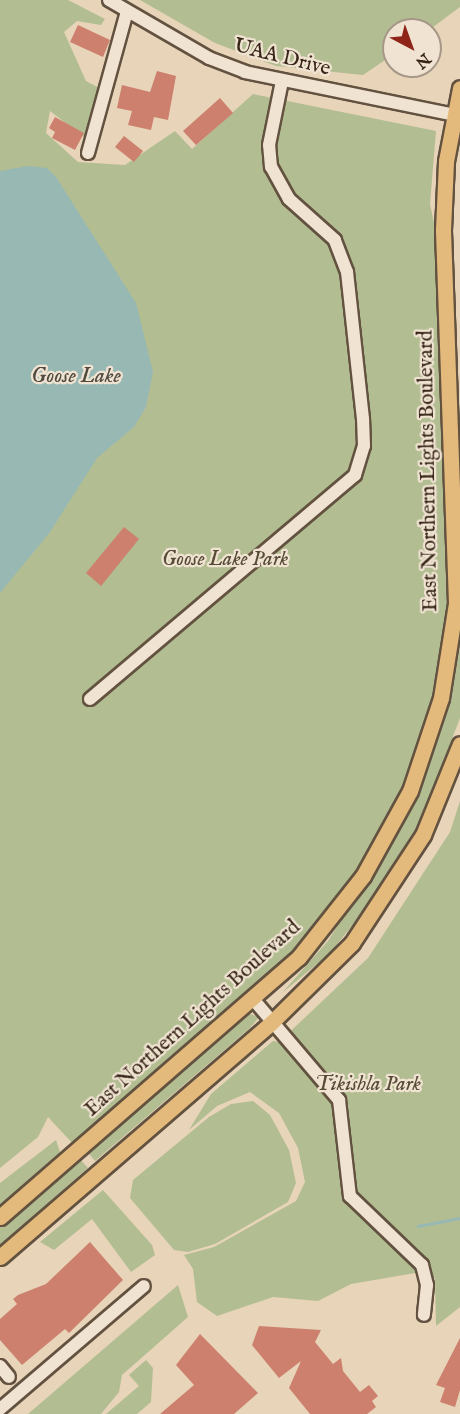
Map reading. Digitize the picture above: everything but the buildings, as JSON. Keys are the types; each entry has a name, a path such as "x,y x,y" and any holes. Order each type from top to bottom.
{"main road":[{"name":"East Northern Lights Boulevard","path":"0,1217 253,999 322,932 381,848 410,790 441,698 456,603 443,230 460,88"},
{"path":"0,1257 318,980 380,906 423,835 460,744"}],"street":[{"name":"UAA Drive","path":"109,0 209,58 282,81 457,115"},
{"path":"88,153 127,11"},
{"path":"90,699 355,476 364,446 363,419 347,272 334,240 289,199 271,168 269,145 282,81"},
{"path":"253,999 339,1100 350,1196 422,1265 428,1286 424,1315"},
{"path":"0,1409 144,1286"},
{"path":"0,1366 9,1377"}],"green space":[{"name":"Goose Lake Park","path":"0,0 68,0 105,19 101,25 77,21 64,32 86,81 103,90 85,138 50,111 46,133 78,162 125,165 175,131 192,149 253,94 436,131 430,204 440,251 452,549 447,643 423,740 394,811 350,885 300,948 74,1145 48,1117 38,1137 0,1168"},
{"path":"140,0 460,0 460,7 442,20 442,18 382,18 382,62 363,75 276,66 215,43"},
{"path":"460,641 460,718 420,822 373,900 329,954 282,993 328,941 402,822 427,768"},
{"name":"Tikishla Park","path":"460,801 460,1307 436,1326 435,1278 421,1272 351,1284 318,1301 273,1297 217,1316 197,1302 193,1269 184,1255 214,1247 296,1201 305,1182 298,1148 279,1113 250,1092 217,1106 189,1130 211,1094 273,1041 279,1042 368,958 450,832"},
{"path":"250,1014 259,1017 250,1028 95,1161 86,1150 239,1018"},
{"path":"253,1101 270,1115 289,1150 296,1183 288,1202 215,1244 188,1252 174,1250 130,1198 133,1180 209,1117 231,1104"},
{"path":"56,1140 60,1152 0,1205 0,1183"},
{"path":"77,1156 88,1168 0,1245 0,1227"},
{"path":"103,1190 152,1245 155,1255 131,1272 92,1219 54,1250 40,1242"},
{"path":"178,1285 188,1317 122,1375 119,1392 101,1414 28,1414"},
{"path":"146,1360 153,1368 151,1402 137,1414 106,1414 139,1386 129,1375"}],"water":[{"name":"Goose Lake","path":"28,166 47,168 56,177 136,303 153,372 146,407 134,427 97,458 50,532 0,593 0,171"}],"waterway":[{"path":"418,1226 460,1218"}]}
